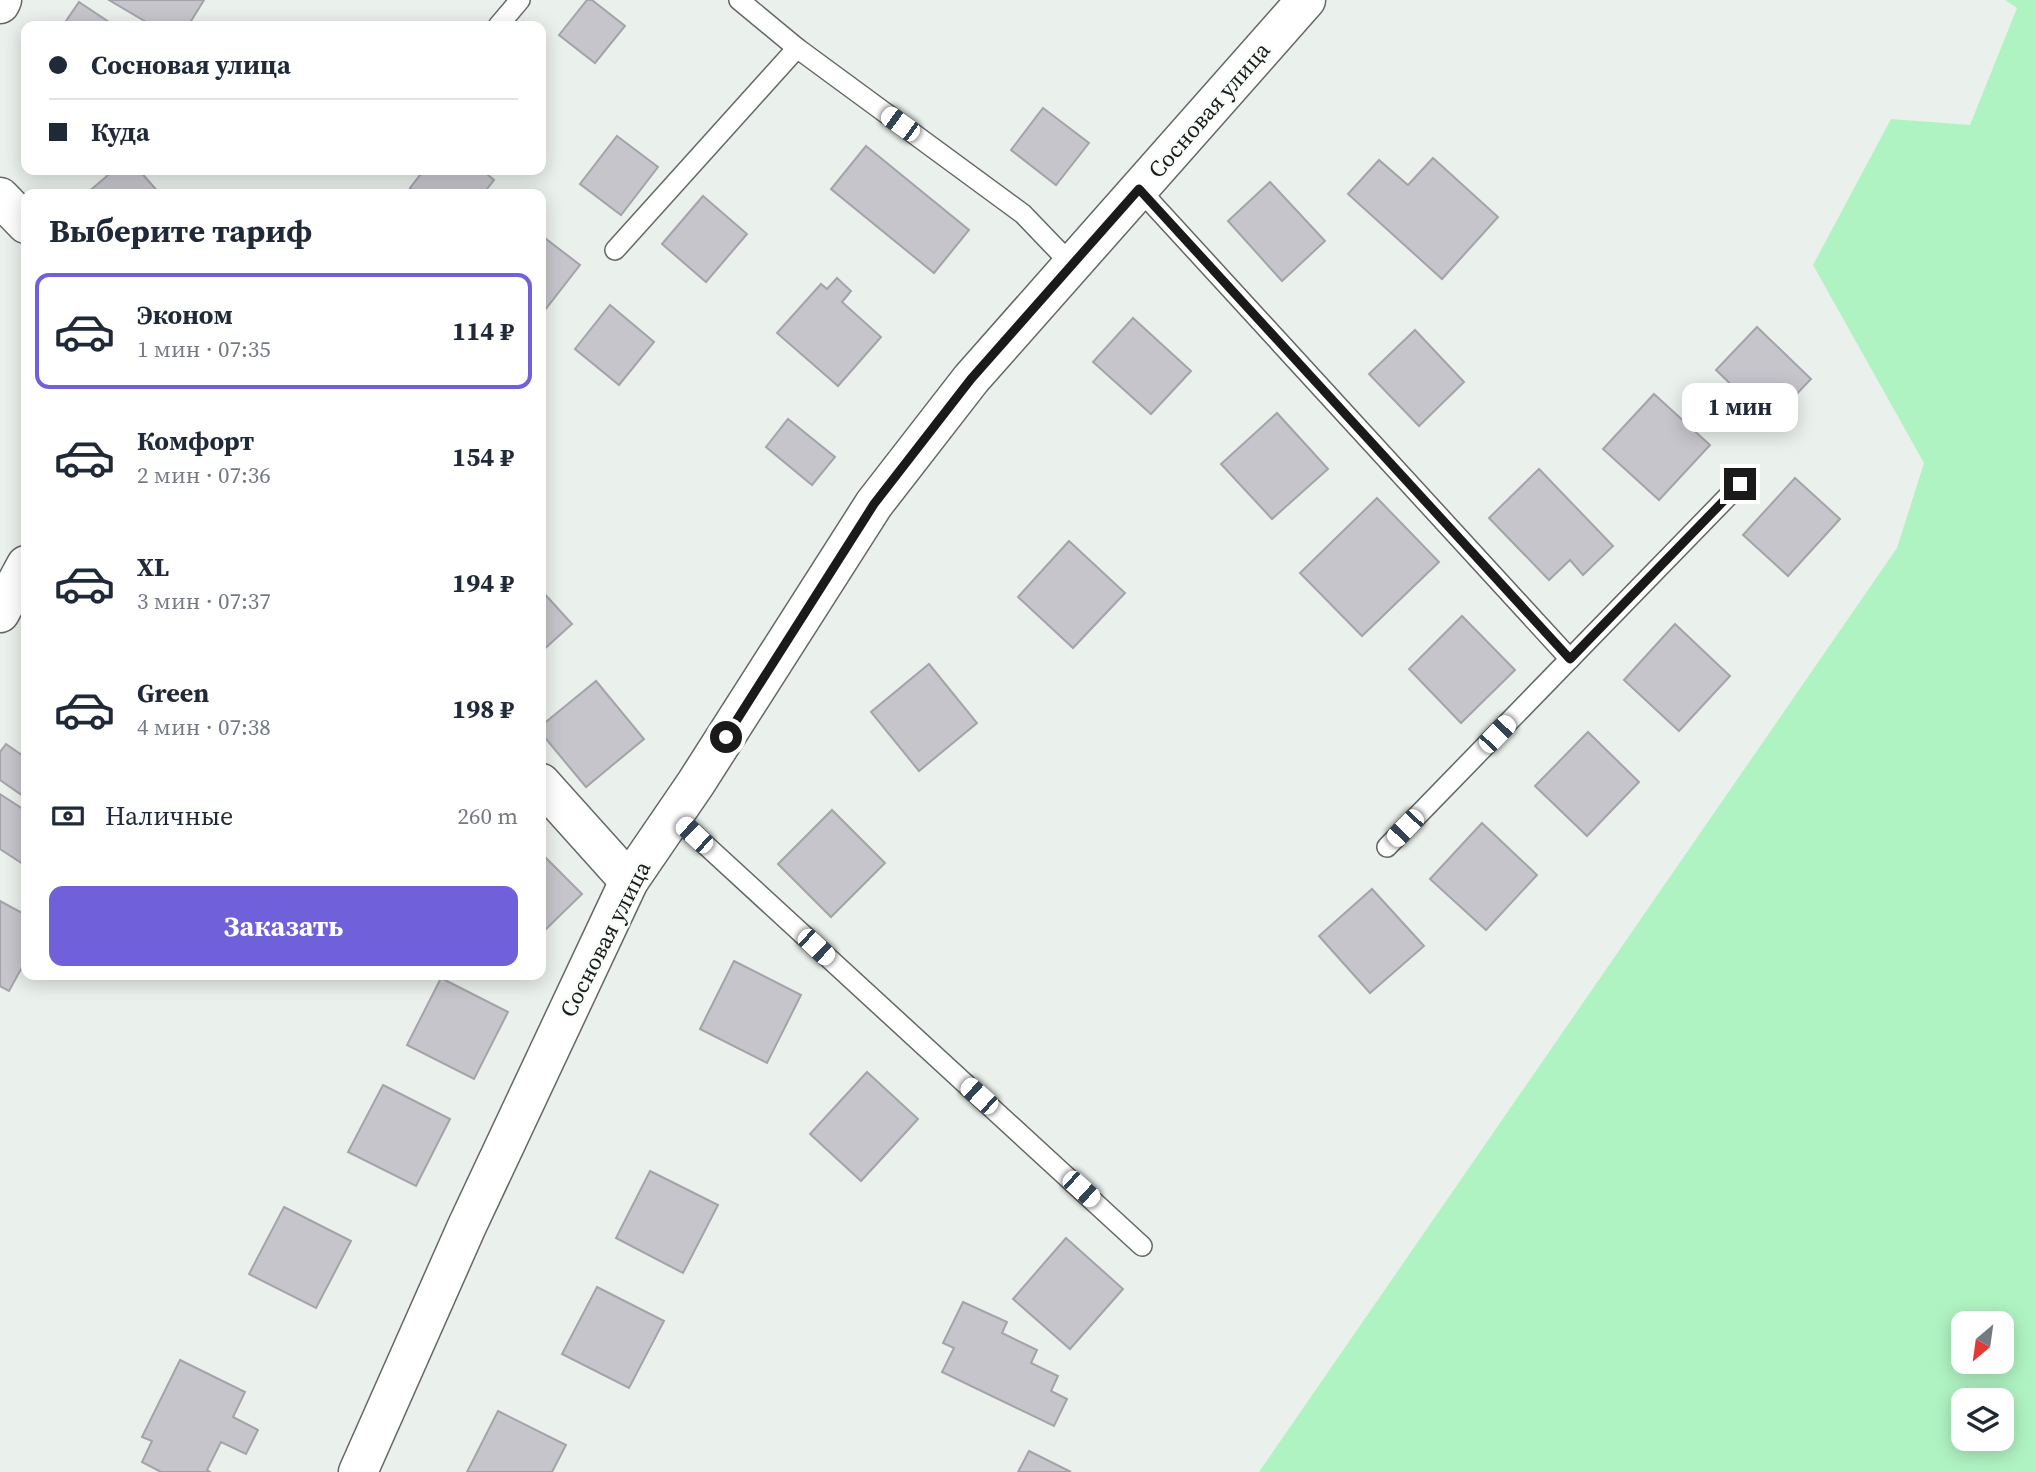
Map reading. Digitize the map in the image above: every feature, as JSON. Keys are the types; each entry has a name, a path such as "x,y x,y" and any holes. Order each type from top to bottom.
{"street":[{"name":"Сосновая улица","path":"358,1472 467,1226 629,881 674,816 874,504 971,379 1306,0"},
{"path":"0,197 21,219"},
{"path":"0,613 21,574"},
{"path":"546,789 629,881"}],"lane":[{"path":"502,21 520,0"},
{"path":"738,0 797,48 1023,214 1072,265"},
{"path":"615,250 797,48"},
{"path":"1139,189 1570,659"},
{"path":"1387,847 1740,484"},
{"path":"674,816 1142,1246"}],"green space":[{"path":"2005,0 2036,0 2036,1472 1259,1472 1897,548 1924,463 1813,265 1891,119 1970,125 2017,8"}],"building":[{"path":"109,0 204,0 191,21 145,21"},
{"path":"587,0 592,0 625,26 595,63 559,35"},
{"path":"79,2 108,21 66,21"},
{"path":"1043,108 1089,143 1056,185 1011,150"},
{"path":"617,136 658,167 621,215 580,184"},
{"path":"866,146 969,230 934,273 831,189"},
{"path":"1433,158 1498,217 1442,279 1348,194 1379,160 1408,185"},
{"path":"108,175 143,175 156,189 92,189"},
{"path":"420,175 488,175 494,180 487,189 410,188"},
{"path":"1270,182 1325,241 1282,281 1228,221"},
{"path":"703,196 747,234 706,282 662,244"},
{"path":"546,239 580,265 546,309"},
{"path":"837,278 851,291 842,302 881,337 838,386 777,333 821,284 827,289"},
{"path":"610,305 654,342 619,385 575,349"},
{"path":"1133,318 1191,371 1151,414 1093,362"},
{"path":"1757,327 1811,379 1770,422 1716,370"},
{"path":"1415,330 1464,382 1419,426 1369,374"},
{"path":"1654,394 1710,445 1659,500 1603,449"},
{"path":"1277,413 1328,469 1272,519 1221,464"},
{"path":"788,419 835,457 812,485 766,447"},
{"path":"1539,469 1613,546 1583,575 1570,560 1549,580 1489,518"},
{"path":"1795,478 1840,519 1788,576 1743,535"},
{"path":"1377,498 1439,562 1362,636 1300,573"},
{"path":"1069,541 1125,593 1073,648 1018,597"},
{"path":"546,595 572,624 546,647"},
{"path":"1462,616 1515,670 1461,723 1409,669"},
{"path":"1675,624 1730,676 1679,731 1624,680"},
{"path":"929,664 977,723 919,771 871,712"},
{"path":"596,681 644,739 586,787 546,739 546,722"},
{"path":"1588,732 1639,782 1587,836 1535,786"},
{"path":"6,744 21,754 21,795 0,780 0,752"},
{"path":"0,794 21,808 21,863 0,849"},
{"path":"832,810 885,863 831,917 778,864"},
{"path":"1482,823 1537,875 1486,930 1430,879"},
{"path":"546,858 582,894 546,929"},
{"path":"1372,889 1424,946 1370,993 1319,936"},
{"path":"0,901 21,912 21,969 9,991 0,986"},
{"path":"734,961 801,995 767,1063 700,1029"},
{"path":"440,980 445,980 508,1012 474,1079 407,1045"},
{"path":"867,1072 918,1119 861,1181 810,1134"},
{"path":"383,1085 450,1119 416,1186 348,1152"},
{"path":"650,1171 718,1205 683,1273 616,1238"},
{"path":"284,1207 351,1241 316,1308 249,1274"},
{"path":"1066,1238 1123,1289 1070,1349 1013,1299"},
{"path":"597,1287 664,1321 629,1388 562,1354"},
{"path":"963,1302 1007,1322 1002,1333 1037,1350 1031,1363 1058,1376 1051,1391 1067,1399 1054,1426 942,1372 954,1348 943,1343"},
{"path":"180,1360 245,1392 233,1417 258,1430 246,1454 221,1442 207,1470 210,1472 161,1472 142,1462 152,1441 142,1437"},
{"path":"498,1411 566,1445 552,1472 467,1472"},
{"path":"1029,1451 1071,1472 1018,1472"}],"route":[{"path":"726,737 874,504 971,379 1139,189 1570,659 1740,484"}]}
